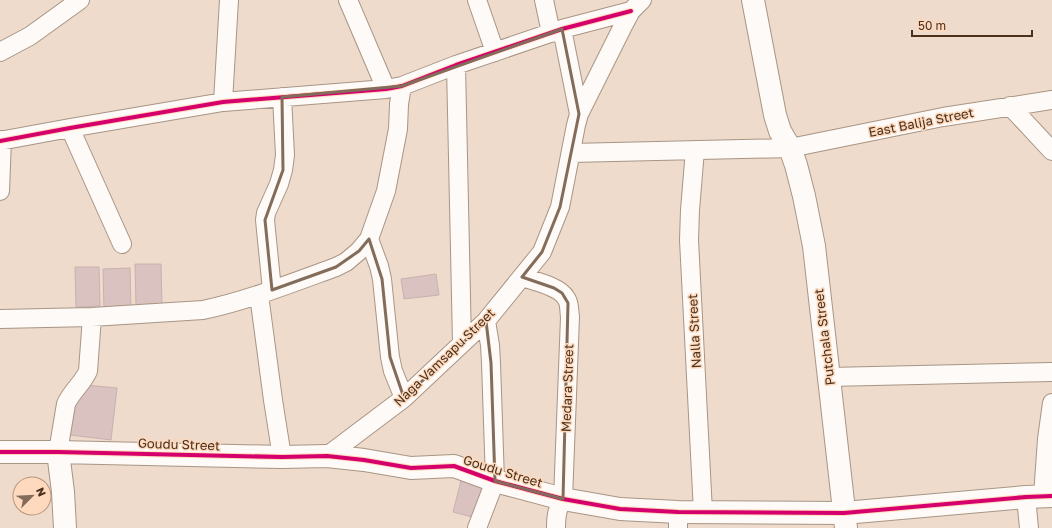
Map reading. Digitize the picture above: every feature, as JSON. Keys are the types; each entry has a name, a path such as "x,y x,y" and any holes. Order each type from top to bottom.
{"street":[{"path":"0,52 30,36 80,0"},
{"path":"223,102 229,0"},
{"path":"0,319 92,317 203,310 266,292 341,264 359,251 369,239 386,191 398,129 399,104 394,88 348,0"},
{"path":"477,0 494,52"},
{"path":"544,0 556,31 579,114"},
{"name":"Putchala Street","path":"753,0 775,115 780,131 790,148 796,165 814,246 845,520"},
{"path":"0,191 1,141 223,102 394,88 456,65 637,4"},
{"name":"Naga Vamsapu Street","path":"327,456 404,398 486,321 542,252 560,207 579,114 624,24 637,4"},
{"path":"456,65 462,343"},
{"path":"282,97 284,154 283,170 279,184 266,213 265,220 266,292 273,400 282,458"},
{"name":"East Balija Street","path":"571,153 790,148 942,116 1052,100"},
{"path":"1010,106 1052,151"},
{"path":"70,128 122,244"},
{"name":"Nalla Street","path":"695,150 689,240 703,512"},
{"path":"369,239 382,279 393,371 404,398"},
{"name":"Medara Street","path":"522,277 554,288 562,293 567,299 570,317 564,499 556,516 556,528"},
{"path":"65,528 63,492 58,452 66,404 88,371 92,317"},
{"path":"477,528 495,481 490,345 486,321"},
{"path":"829,377 1052,372"},
{"path":"1029,528 1040,496 1052,403"},
{"name":"Goudu Street","path":"0,452 58,452 282,458 327,456 364,460 411,468 454,466 495,481 564,499 678,520 703,512 845,520 1040,496"}],"highlighted area":[{"path":"562,29 579,114 560,207 542,252 522,277 554,288 562,293 568,303 563,499 495,481 491,363 486,321 404,398 390,357 382,279 369,239 359,251 336,267 272,290 265,220 283,170 282,97 402,86"}],"building":[{"path":"135,264 161,264 162,306 136,307"},
{"path":"75,267 99,267 100,306 76,307"},
{"path":"130,268 131,309 104,309 103,269"},
{"path":"436,274 439,295 404,299 401,279"},
{"path":"75,384 117,388 111,440 70,435"},
{"path":"462,477 489,485 480,519 453,512"}],"cycle path":[{"path":"0,141 223,102 386,89 402,86 456,65 562,29 631,11"},
{"path":"0,452 282,457 327,456 364,460 411,468 454,466 495,481 563,499 620,509 678,512 844,513 1052,496"}]}
